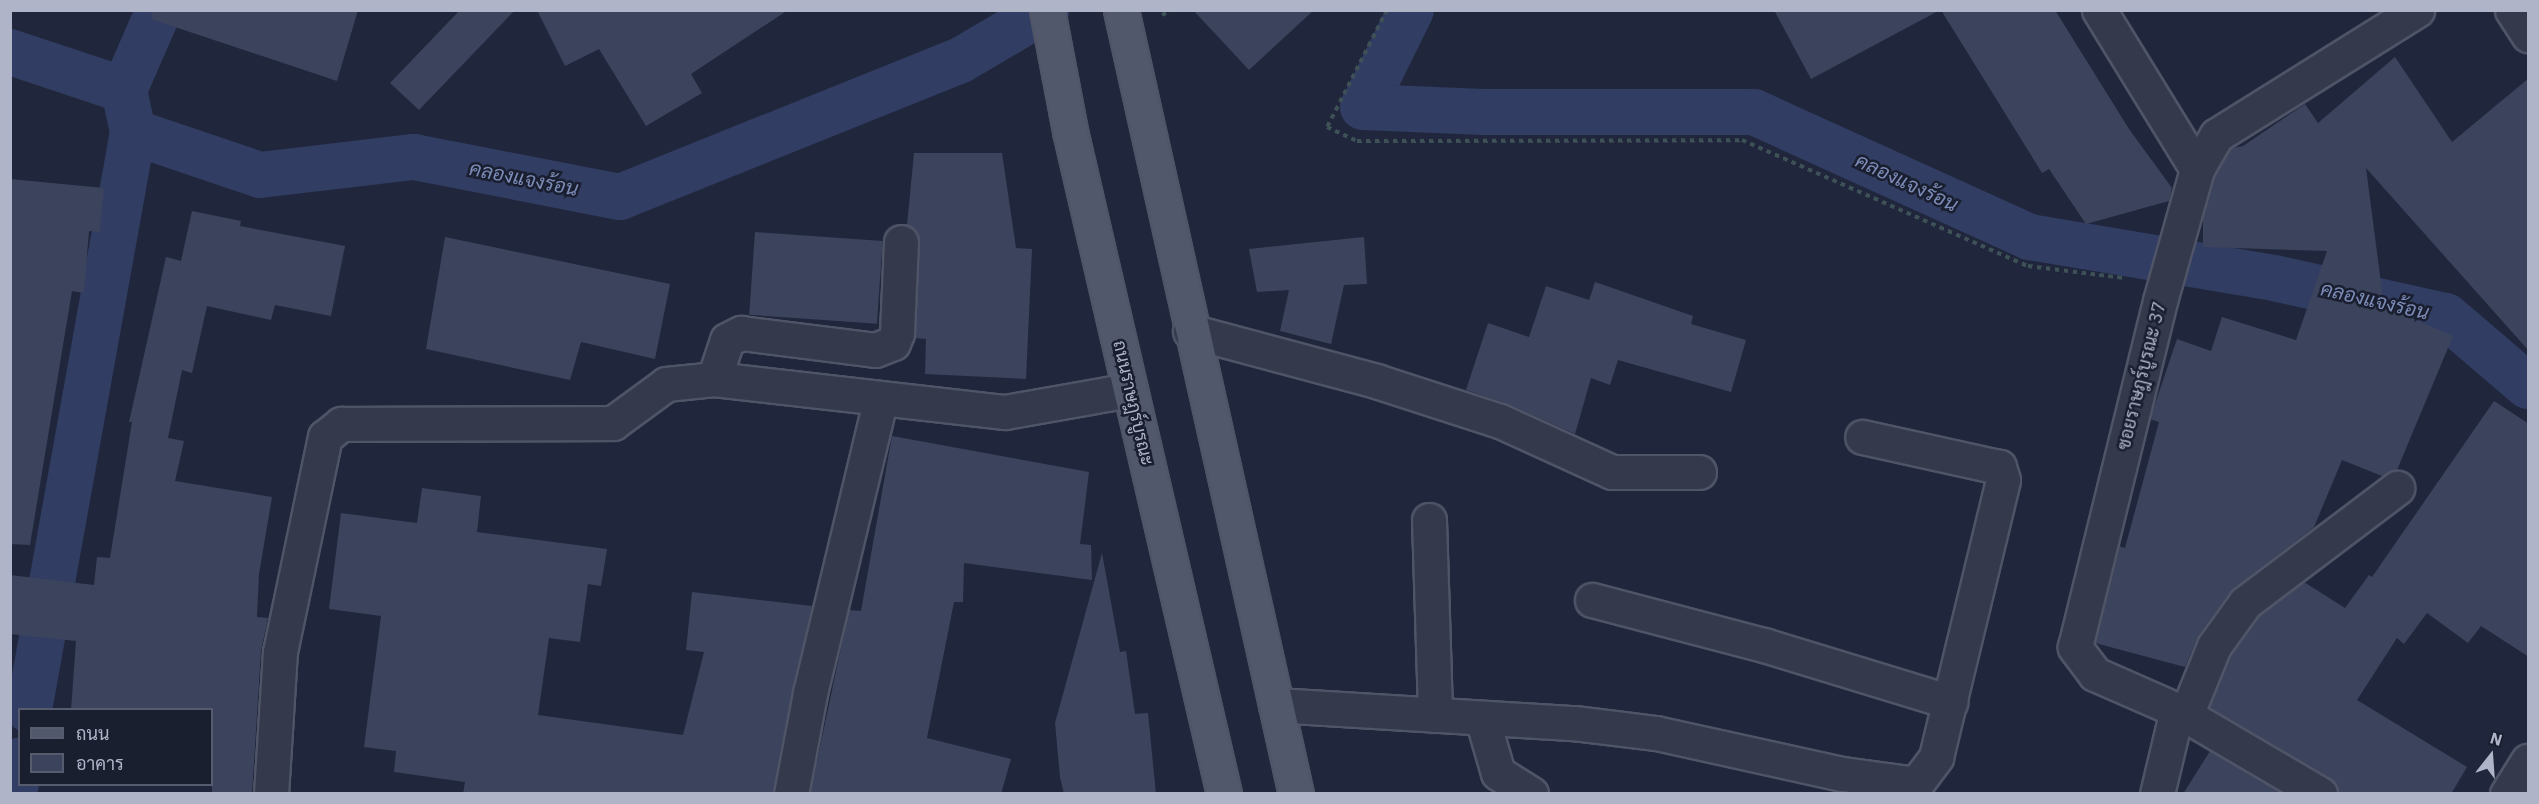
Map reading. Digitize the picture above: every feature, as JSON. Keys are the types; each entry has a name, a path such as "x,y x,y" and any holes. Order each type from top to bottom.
{"main road":[{"name":"ถนนราษฎร์บูรณะ","path":"1047,10 1089,214 1224,794"},
{"path":"1121,10 1160,198 1296,794"}],"street":[{"path":"2099,10 2197,169"},
{"name":"ซอยราษฎร์บูรณะ 37","path":"2181,713 2095,674 2082,661 2075,647 2163,292 2197,169 2217,135 2417,10"},
{"path":"2512,10 2529,35"},
{"path":"714,379 726,340 741,333 875,350 893,343 897,333 901,242"},
{"path":"1190,331 1376,381 1489,418 1612,472 1699,472"},
{"path":"271,794 280,652 325,437 341,424 614,423 666,384 714,379 1005,412 1130,390"},
{"path":"791,794 810,693 881,398"},
{"path":"1276,705 1482,718 1656,734 1843,774 1916,784 1936,758 2003,480 1999,467 1862,437"},
{"path":"2157,794 2181,713 2214,646 2245,603 2397,488"},
{"path":"1429,520 1435,715"},
{"path":"1592,600 1764,645 1950,702"},
{"path":"2181,713 2320,794"},
{"path":"1482,718 1498,774 1531,794"},
{"path":"2507,794 2529,761"}],"path":[{"path":"1387,10 1327,127 1357,141 1742,140 2028,266 2163,292"}],"building":[{"path":"153,10 358,10 337,81 151,19"},
{"path":"460,10 515,10 419,110 390,83"},
{"path":"537,10 788,10 691,74 702,93 646,126 599,49 565,66"},
{"path":"1193,10 1314,10 1249,70"},
{"path":"1774,10 1940,10 1811,79"},
{"path":"1941,10 2055,10 2129,129 2172,188 2169,201 2086,224 2049,169 2042,173"},
{"path":"2395,57 2452,142 2529,78 2529,351 2366,168 2384,306 2453,336 2397,470 2382,476 2342,460 2314,527 2230,592 2199,635 2185,667 2095,643 2119,546 2125,548 2159,422 2150,419 2177,339 2211,351 2222,317 2296,340 2327,251 2203,247 2203,216 2214,176 2232,148 2243,146 2305,104 2318,123"},
{"path":"914,153 1002,153 1016,248 1032,249 1026,379 925,374 926,339 915,338 920,242 917,233 907,225"},
{"path":"10,179 104,188 100,232 89,231 84,293 72,291 30,545 10,544"},
{"path":"192,211 241,221 240,226 345,246 331,316 275,305 271,320 207,306 192,373 182,370 168,438 184,441 175,481 272,497 259,574 257,617 268,618 261,651 252,794 212,794 213,708 71,708 76,641 10,634 10,575 94,585 97,557 110,558 132,422 129,422 166,257 181,261"},
{"path":"755,232 883,241 877,324 749,315"},
{"path":"445,237 670,284 655,359 581,342 570,380 426,349"},
{"path":"1364,237 1367,284 1344,285 1331,344 1280,331 1289,290 1257,292 1249,249"},
{"path":"1595,282 1693,316 1691,324 1746,340 1731,392 1618,360 1610,385 1591,378 1575,434 1508,404 1466,390 1488,323 1529,337 1546,286 1589,300"},
{"path":"2494,401 2529,424 2529,657 2481,626 2468,643 2427,613 2404,644 2397,638 2357,700 2467,767 2451,794 2339,794 2330,778 2209,707 2231,655 2259,616 2304,582 2345,608 2369,575 2372,577"},
{"path":"892,436 1089,472 1080,544 1091,545 1092,580 964,563 963,602 954,602 927,738 1011,759 1001,794 810,794 849,610 861,611"},
{"path":"422,488 481,496 477,532 607,549 601,586 588,584 580,642 549,638 538,715 683,735 704,652 686,650 692,592 812,606 773,794 463,794 465,782 394,772 396,751 364,747 381,616 329,609 341,513 417,523"},
{"path":"1102,553 1120,652 1126,651 1135,714 1148,713 1156,794 1064,794 1060,777 1055,723"},
{"path":"2210,751 2282,794 2183,794"}],"waterway":[{"path":"124,90 159,10"},
{"name":"คลองแจงร้อน","path":"10,52 124,90 133,132 260,175 414,157 620,197 961,60 1046,10"},
{"name":"คลองแจงร้อน","path":"1411,10 1363,107 1483,112 1754,112 2029,237 2274,278 2446,316 2528,386"},
{"path":"29,708 133,132"},
{"path":"14,794 18,772"}]}
